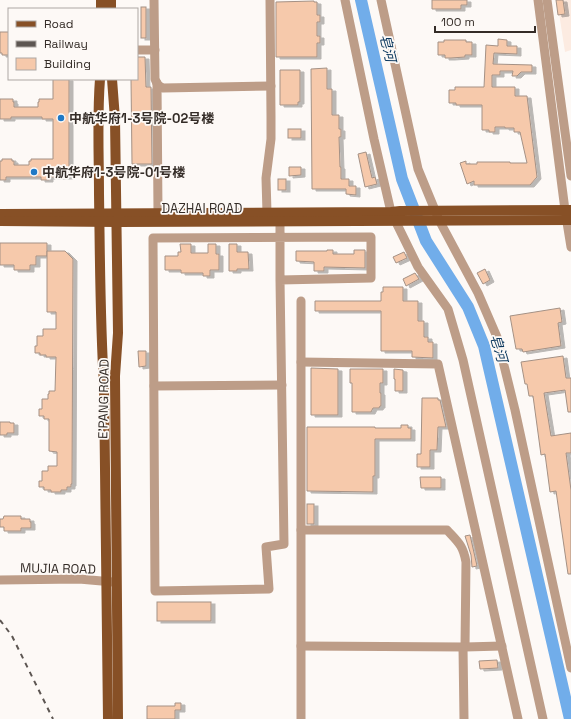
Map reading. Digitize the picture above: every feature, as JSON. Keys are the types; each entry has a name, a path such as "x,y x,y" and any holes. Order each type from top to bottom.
{"main road":[{"name":"E'PANG ROAD","path":"100,80 98,99 101,334 118,719"},
{"name":"E'PANG ROAD","path":"108,719 115,376 118,332 115,119 112,80"},
{"path":"397,216 430,211 568,210"},
{"name":"DAZHAI ROAD","path":"117,218 158,213 267,213 397,216"},
{"name":"DAZHAI ROAD","path":"0,214 99,218"},
{"path":"397,216 435,221 569,220"},
{"name":"DAZHAI ROAD","path":"0,221 117,218 280,221 397,216"},
{"path":"100,291 117,291"}],"street":[{"path":"154,0 155,79 157,83 158,213"},
{"path":"267,213 266,178 271,139 270,0"},
{"path":"345,0 374,139 397,216 418,267 448,309 463,360 543,719"},
{"path":"380,0 418,169 430,211 478,293 497,337 515,410 571,668"},
{"path":"538,0 568,210 571,247"},
{"path":"547,0 571,176"},
{"path":"138,50 154,50"},
{"path":"157,83 163,88 271,86"},
{"path":"280,221 280,238 280,280 284,544 266,547 269,589 154,591 153,238 280,238 371,236 371,278 280,280"},
{"path":"301,301 301,719"},
{"path":"301,362 438,364 518,719"},
{"path":"154,386 282,385"},
{"path":"301,530 447,530 458,542 464,551 466,562 464,719"},
{"name":"MUJIA ROAD","path":"0,580 79,579 111,582"},
{"path":"301,646 502,646"}],"shaded area":[{"path":"557,0 571,0 571,50 565,52"}],"building":[{"path":"432,0 467,0 467,5 461,5 461,9 432,9"},
{"path":"556,0 563,0 565,14 558,15"},
{"path":"276,2 317,2 317,15 320,15 320,22 317,22 317,36 320,36 320,43 317,43 317,57 276,57"},
{"path":"141,7 146,7 146,38 141,38"},
{"path":"0,32 8,32 8,55 2,55 2,53 0,53"},
{"path":"498,39 507,40 507,46 517,46 517,54 494,53 493,64 532,65 532,72 521,72 517,76 512,76 513,71 500,71 500,75 492,75 492,87 515,87 515,96 527,96 537,177 530,185 474,185 474,181 467,184 460,163 466,161 466,164 477,164 477,162 527,163 520,132 514,132 514,128 505,127 495,127 495,132 482,130 482,105 456,105 456,103 449,103 449,90 455,90 455,87 484,87 486,45 498,46"},
{"path":"444,40 466,40 466,42 472,42 472,55 465,55 465,57 445,58 445,55 438,55 438,42 444,42"},
{"path":"138,57 145,57 146,87 151,87 152,164 132,164 131,80 138,80"},
{"path":"327,68 327,89 332,89 332,115 339,115 339,129 341,129 341,137 339,137 341,179 349,179 349,186 356,186 356,195 346,194 346,189 312,189 311,69"},
{"path":"280,70 300,70 300,102 298,102 298,105 280,105"},
{"name":"中航华府1-3号院-02号楼","path":"53,80 69,80 69,177 49,177 49,180 41,180 41,177 6,177 6,180 0,180 0,161 2,161 2,159 12,159 12,161 14,161 14,165 29,165 29,161 31,161 31,159 53,159 53,119 42,119 42,117 11,117 11,119 0,119 0,99 13,99 14,107 38,107 39,99 53,99"},
{"path":"288,129 301,129 301,138 288,138"},
{"path":"366,152 372,178 375,177 377,184 365,187 358,154"},
{"path":"289,167 301,167 301,175 289,176"},
{"path":"278,179 286,179 286,190 278,190"},
{"path":"0,243 47,243 47,256 36,256 36,265 30,265 30,270 14,270 14,265 0,265"},
{"path":"180,244 191,244 191,253 208,253 208,244 216,244 216,254 219,254 219,270 210,270 210,276 203,276 203,273 181,273 181,270 165,270 165,256 178,256 178,252 181,252"},
{"path":"229,244 237,244 237,252 248,252 249,269 229,271"},
{"path":"333,250 333,254 354,254 354,250 365,250 365,268 324,267 324,271 314,271 314,262 296,261 296,251"},
{"path":"47,251 65,251 73,259 72,484 71,487 67,487 67,490 61,490 61,492 51,492 51,490 44,490 44,487 39,487 39,481 42,481 42,471 48,471 48,466 57,466 57,452 49,451 49,419 44,419 44,416 39,416 39,409 42,409 42,399 48,399 49,391 55,391 56,357 46,357 46,355 35,353 37,336 43,336 43,329 56,329 56,312 47,312"},
{"path":"404,252 407,258 396,263 393,257"},
{"path":"485,269 490,280 483,284 477,273"},
{"path":"415,273 419,279 406,286 403,279"},
{"path":"383,287 403,287 403,301 418,301 418,321 424,321 424,337 428,337 428,342 433,342 433,358 412,357 412,351 381,351 381,311 315,311 315,301 381,301 381,292 383,292"},
{"path":"560,308 562,322 558,323 561,346 523,352 522,349 516,349 510,316"},
{"path":"138,351 146,351 146,366 139,367"},
{"path":"563,356 566,378 571,378 571,412 568,412 565,390 544,393 551,436 571,433 571,453 566,453 571,490 571,574 568,574 556,491 550,492 545,454 541,455 533,396 529,396 521,362"},
{"path":"311,368 338,369 338,415 311,415"},
{"path":"350,369 383,369 383,383 380,383 381,406 379,408 373,408 371,412 352,412 352,383 350,383"},
{"path":"394,369 403,370 403,391 395,391"},
{"path":"422,398 438,398 438,400 440,400 446,427 438,427 437,450 430,450 430,467 417,467 417,454 421,454"},
{"path":"0,422 14,423 14,433 0,435"},
{"path":"401,425 408,425 408,428 411,428 411,439 375,439 375,476 373,476 373,492 307,491 307,427 401,428"},
{"path":"420,477 441,477 441,488 421,488"},
{"path":"307,504 314,504 314,524 307,524"},
{"path":"4,516 21,516 21,519 30,519 31,528 21,528 21,531 4,531 4,527 0,527 0,519 3,519"},
{"path":"470,535 477,566 472,567 471,555 465,536"},
{"path":"157,602 211,602 211,621 157,621"},
{"path":"497,660 498,668 480,669 479,661"},
{"path":"175,703 181,703 181,710 175,710 175,719 147,719 147,706 175,706"}],"waterway":[{"name":"皂河","path":"361,0 402,179 426,241 468,307 484,346 570,719"}],"railway":[{"path":"0,620 12,636 53,719"}],"place":[{"name":"中航华府1-3号院-02号楼","path":"61,118"},
{"name":"中航华府1-3号院-01号楼","path":"34,172"}]}
